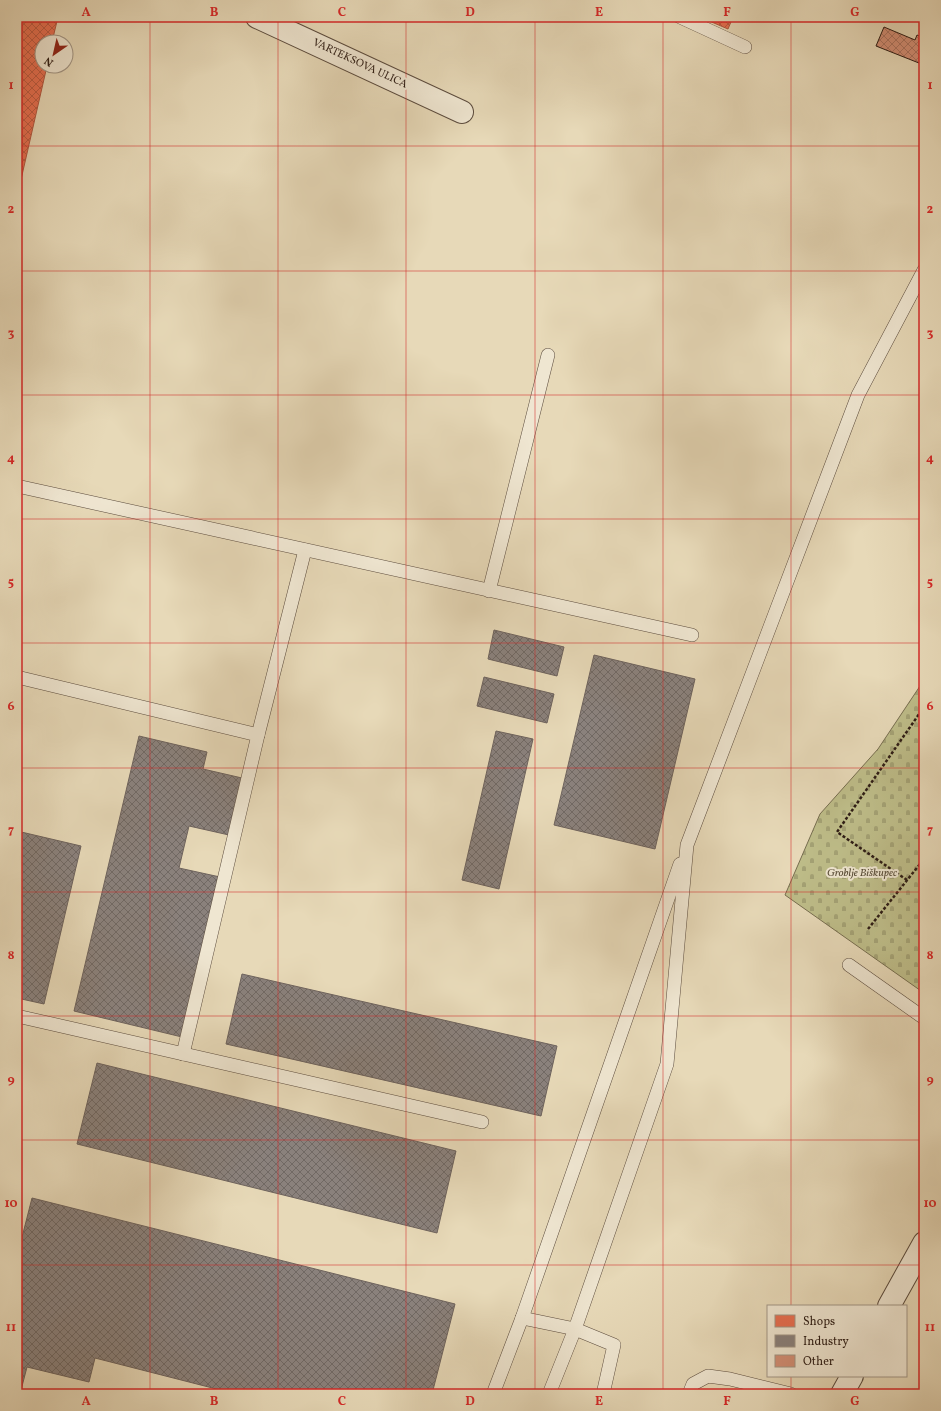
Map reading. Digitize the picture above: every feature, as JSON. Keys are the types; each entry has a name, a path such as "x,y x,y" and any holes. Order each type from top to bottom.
{"street":[{"name":"VARTEKSOVA ULICA","path":"257,17 462,112"},
{"path":"890,1305 924,1243"},
{"path":"842,1394 851,1377"}],"lane":[{"path":"680,17 745,47"},
{"path":"493,1394 522,1318 687,845 858,395 924,270"},
{"path":"489,591 548,355"},
{"path":"17,486 692,635"},
{"path":"183,1054 258,735 305,550"},
{"path":"17,678 258,735"},
{"path":"549,1394 575,1329 667,1064 687,845"},
{"path":"849,965 924,1018"},
{"path":"17,1016 482,1122"},
{"path":"522,1318 575,1329 614,1344 603,1394"},
{"path":"689,1394 693,1384 708,1376 730,1379 791,1394"}],"path":[{"path":"907,880 837,832 924,707"},
{"path":"868,929 924,859"}],"green space":[{"name":"Groblje Biškupec","path":"924,680 924,993 785,895 820,814 878,749"}],"building: Shops":[{"path":"17,17 58,17 54,34 34,34 34,74 45,74 17,197"},
{"path":"700,17 733,17 728,29"}],"building: Industry":[{"path":"494,630 564,647 557,676 488,659"},
{"path":"594,655 695,679 655,849 554,825"},
{"path":"484,677 554,694 547,723 477,706"},
{"path":"496,731 533,739 499,889 462,880"},
{"path":"139,736 207,752 203,769 242,778 229,835 189,826 179,868 220,877 182,1037 74,1011"},
{"path":"17,831 81,846 44,1004 17,998"},
{"path":"242,974 557,1046 541,1116 226,1044"},
{"path":"97,1063 456,1151 437,1233 77,1144"},
{"path":"32,1198 455,1304 432,1394 236,1394 95,1358 89,1382 27,1367 20,1394 17,1393 17,1257"}],"building: Other":[{"path":"884,27 915,40 917,35 924,38 924,65 876,46"}]}
